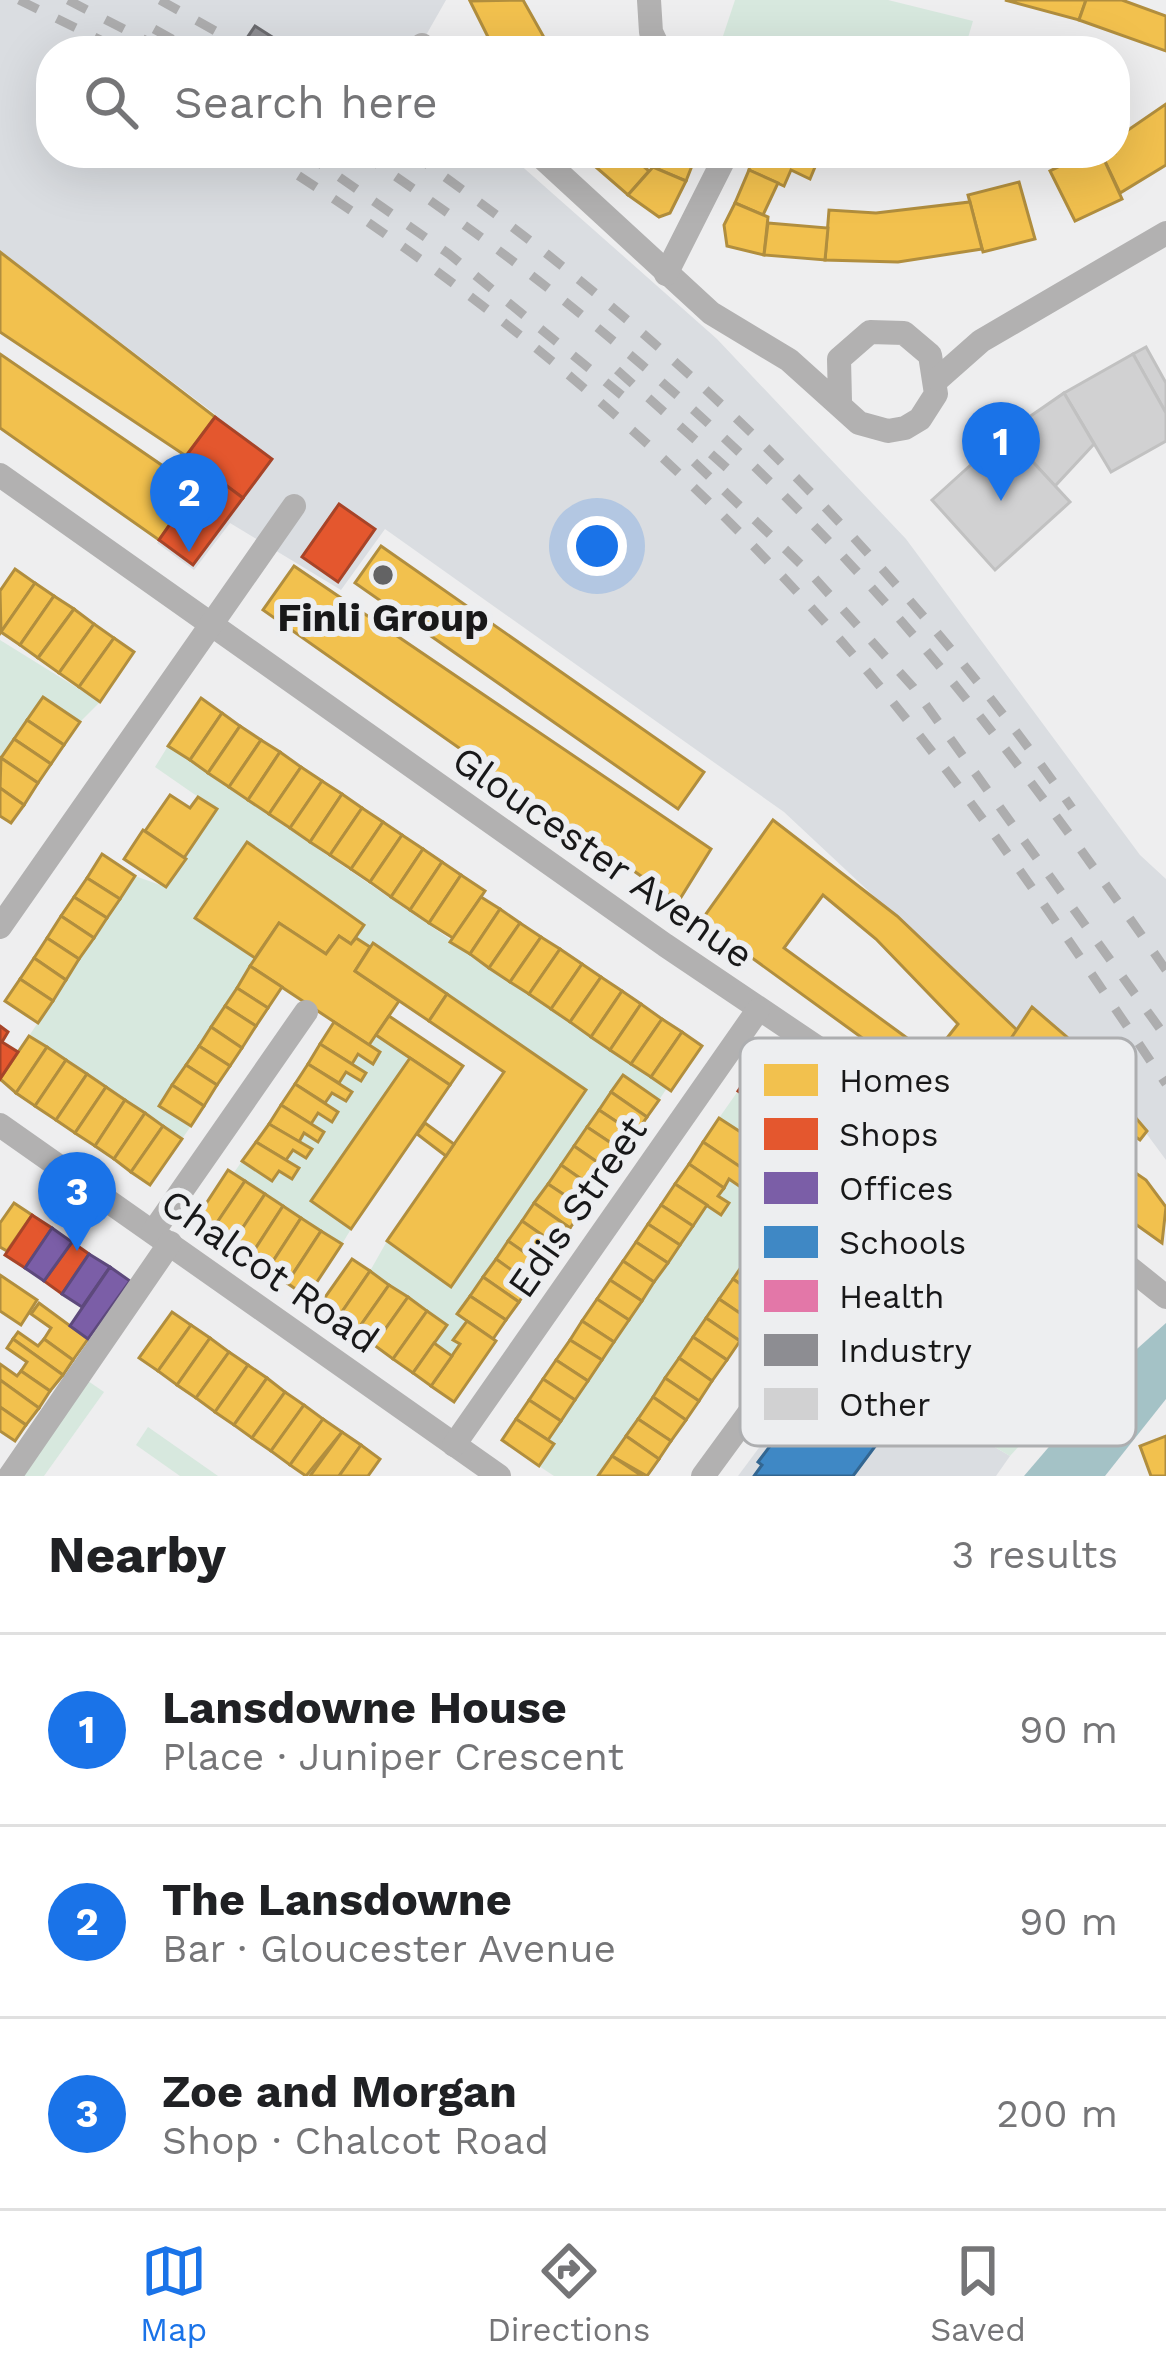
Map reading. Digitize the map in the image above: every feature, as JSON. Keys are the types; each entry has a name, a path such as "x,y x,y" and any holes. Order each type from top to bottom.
{"street":[{"path":"649,0 653,36"},
{"path":"553,168 731,328 789,361 873,430 905,428 931,405 938,380 981,341 1166,233"},
{"path":"666,274 719,168"},
{"path":"789,361 845,350 870,332 887,330 923,346 981,341"},
{"path":"923,346 938,380"},
{"path":"840,401 837,370 845,350"},
{"name":"Gloucester Avenue","path":"0,475 799,1038"},
{"path":"0,927 294,506"},
{"name":"Edis Street","path":"454,1445 758,1010"},
{"path":"10,1476 306,1012"},
{"name":"Chalcot Road","path":"0,1125 499,1476"},
{"name":"Gloucester Avenue","path":"1136,1272 1166,1296"},
{"path":"703,1476 740,1426"}],"shaded area":[{"path":"0,0 446,0 426,36 36,36 36,168 524,168 717,339 906,539 1140,855 1166,879 1166,1160 1136,1119 1136,1038 1063,1038 1033,1008 1017,1030 784,812 385,529 341,590 230,523 194,570 157,543 206,472 186,456 215,414 0,251"},
{"path":"760,1446 993,1446 1010,1456 996,1476 738,1476"}],"green space":[{"path":"735,0 888,0 973,21 968,36 723,36"},
{"path":"0,640 100,702 80,722 42,697 0,759"},
{"path":"168,746 667,1088 659,1100 622,1076 458,1314 467,1321 454,1339 460,1344 452,1356 434,1343 446,1324 370,1271 387,1241 451,1287 585,1089 374,944 370,947 356,938 364,924 247,843 255,958 160,1105 191,1126 182,1139 29,1036 135,876 166,887 217,810 155,767"},
{"path":"376,1035 410,1058 311,1201 351,1229 342,1244 233,1174 242,1161 286,1160 293,1150 307,1157 311,1149 299,1142 304,1133 324,1132 311,1124 318,1113 332,1121 338,1112 325,1103 332,1093 346,1101 352,1092 339,1083 346,1072 361,1080 366,1073 352,1064 358,1054 373,1063 369,1045"},
{"path":"740,1092 740,1155 719,1118"},
{"path":"729,1179 740,1187 740,1268 598,1476 554,1476 539,1466 554,1445 548,1440 707,1205 722,1215 729,1203 718,1196"},
{"path":"88,1381 104,1392 44,1476 21,1476"},
{"path":"148,1427 218,1476 180,1476 136,1445"},
{"path":"993,1446 1019,1446 1010,1456"}],"water":[{"path":"1166,1323 1166,1399 1136,1437 1136,1350"},
{"path":"1050,1446 1129,1446 1105,1476 1024,1476"}],"building: Homes":[{"path":"523,0 543,36 488,36 470,1"},
{"path":"1005,0 1086,0 1079,20"},
{"path":"1086,0 1122,0 1166,16 1166,51 1130,36 1079,20"},
{"path":"1166,104 1166,165 1120,193 1108,168 1130,168 1130,129"},
{"path":"597,168 649,171 628,195"},
{"path":"652,168 686,181 670,213 659,217 628,195"},
{"path":"657,168 691,168 686,181"},
{"path":"815,168 810,179 791,170 784,186 749,170"},
{"path":"1108,168 1122,199 1075,221 1050,171"},
{"path":"749,170 778,183 763,215 735,203"},
{"path":"1019,182 1035,239 983,252 968,195"},
{"path":"970,202 982,249 898,262 825,260 829,210 876,213"},
{"path":"735,203 768,217 764,255 727,246 724,225"},
{"path":"768,223 828,228 825,260 764,255"},
{"path":"0,252 215,417 186,456 0,332"},
{"path":"0,354 195,488 159,540 0,428"},
{"path":"381,546 704,772 678,809 355,583"},
{"path":"294,566 711,849 678,902 263,610"},
{"path":"15,569 35,583 1,632 0,591"},
{"path":"35,583 54,596 20,645 1,632"},
{"path":"54,596 74,609 38,658 20,645"},
{"path":"74,609 94,624 59,673 38,658"},
{"path":"94,624 114,638 79,687 59,673"},
{"path":"114,638 134,652 100,702 79,687"},
{"path":"43,697 80,722 64,745 27,720"},
{"path":"201,698 222,713 190,760 168,746"},
{"path":"222,713 240,726 208,773 190,760"},
{"path":"27,720 64,745 51,764 14,739"},
{"path":"240,726 261,740 229,787 208,773"},
{"path":"14,739 51,764 38,783 1,758"},
{"path":"261,740 280,752 248,800 229,787"},
{"path":"280,752 301,767 269,814 248,800"},
{"path":"1,758 38,783 24,805 0,788"},
{"path":"301,767 322,781 290,828 269,814"},
{"path":"322,781 342,794 310,842 290,828"},
{"path":"0,788 24,805 11,823 0,816"},
{"path":"342,794 362,808 330,855 310,842"},
{"path":"170,795 190,808 198,797 217,809 184,858 145,831"},
{"path":"362,808 383,822 351,869 330,855"},
{"path":"773,820 897,916 1017,1030 1012,1038 947,1038 958,1024 876,939 823,895 784,948 907,1038 862,1038 701,921"},
{"path":"383,822 402,835 370,882 351,869"},
{"path":"143,830 186,859 166,887 124,859"},
{"path":"402,835 423,849 391,897 370,882"},
{"path":"247,842 364,925 351,944 339,936 326,954 279,923 255,958 195,918"},
{"path":"423,849 442,862 410,910 391,897"},
{"path":"102,854 135,876 120,899 87,878"},
{"path":"442,862 461,875 429,923 410,910"},
{"path":"461,875 485,891 453,938 429,923"},
{"path":"87,878 120,899 107,918 74,897"},
{"path":"74,897 107,918 94,938 61,916"},
{"path":"481,897 500,909 470,954 450,942"},
{"path":"500,909 520,923 489,968 470,954"},
{"path":"61,916 94,938 79,959 47,938"},
{"path":"279,923 326,954 339,936 351,944 356,938 370,947 355,971 399,1001 369,1045 250,966"},
{"path":"520,923 541,937 510,982 489,968"},
{"path":"541,937 560,949 529,994 510,982"},
{"path":"47,938 79,959 66,980 34,958"},
{"path":"373,943 447,994 429,1021 355,971"},
{"path":"560,949 582,964 551,1009 529,994"},
{"path":"34,958 66,980 53,1001 20,979"},
{"path":"582,964 601,977 570,1022 551,1009"},
{"path":"250,966 282,987 268,1008 237,988"},
{"path":"601,977 622,991 591,1037 570,1022"},
{"path":"20,979 53,1001 38,1023 5,1001"},
{"path":"237,988 268,1008 256,1026 225,1006"},
{"path":"622,991 641,1004 610,1050 591,1037"},
{"path":"447,994 586,1090 451,1287 387,1241 504,1072 429,1021"},
{"path":"641,1004 662,1019 631,1064 610,1050"},
{"path":"225,1006 256,1026 242,1048 211,1027"},
{"path":"1032,1007 1068,1038 1011,1038"},
{"path":"389,1016 463,1066 450,1085 376,1035"},
{"path":"662,1019 682,1032 651,1077 631,1064"},
{"path":"334,1022 380,1052 373,1064 358,1054 352,1064 320,1044"},
{"path":"211,1027 242,1048 230,1066 199,1046"},
{"path":"682,1032 702,1046 671,1091 651,1077"},
{"path":"29,1036 47,1047 16,1093 0,1079"},
{"path":"320,1044 366,1073 361,1081 346,1072 339,1083 308,1064"},
{"path":"199,1046 230,1066 217,1085 186,1065"},
{"path":"47,1047 66,1060 35,1106 16,1093"},
{"path":"410,1058 450,1085 351,1229 311,1201"},
{"path":"66,1060 87,1074 56,1120 35,1106"},
{"path":"308,1064 352,1092 346,1101 332,1093 325,1103 295,1084"},
{"path":"186,1065 217,1085 204,1106 172,1085"},
{"path":"87,1074 106,1087 75,1133 56,1120"},
{"path":"623,1075 659,1100 647,1117 611,1092"},
{"path":"295,1084 338,1112 332,1122 318,1113 311,1124 281,1105"},
{"path":"172,1085 204,1106 191,1126 159,1106"},
{"path":"106,1087 125,1100 95,1146 75,1133"},
{"path":"611,1092 647,1117 635,1134 599,1110"},
{"path":"125,1100 145,1113 114,1159 95,1146"},
{"path":"281,1105 324,1132 318,1142 304,1133 299,1142 269,1124"},
{"path":"599,1110 635,1134 623,1151 587,1127"},
{"path":"145,1113 163,1126 131,1172 114,1159"},
{"path":"719,1118 740,1132 740,1167 703,1142"},
{"path":"1136,1118 1147,1131 1140,1140 1136,1137"},
{"path":"425,1123 454,1144 446,1156 417,1134"},
{"path":"269,1124 312,1149 306,1158 293,1150 286,1160 256,1142"},
{"path":"163,1126 182,1139 150,1185 131,1172"},
{"path":"587,1127 623,1151 610,1171 574,1146"},
{"path":"256,1142 299,1168 292,1179 279,1171 272,1181 242,1161"},
{"path":"703,1142 740,1167 740,1187 729,1179 724,1188 689,1164"},
{"path":"574,1146 610,1171 597,1190 561,1165"},
{"path":"689,1164 724,1188 718,1196 729,1203 721,1215 675,1184"},
{"path":"561,1165 597,1190 584,1208 548,1184"},
{"path":"228,1170 245,1181 212,1230 196,1219"},
{"path":"1136,1173 1166,1207 1162,1243 1136,1224"},
{"path":"245,1181 265,1194 232,1244 212,1230"},
{"path":"548,1184 584,1208 570,1228 534,1203"},
{"path":"675,1184 707,1205 693,1226 661,1205"},
{"path":"265,1194 283,1206 250,1257 232,1244"},
{"path":"14,1203 32,1215 7,1251 0,1247 0,1223"},
{"path":"534,1203 570,1228 558,1246 522,1221"},
{"path":"661,1205 693,1226 680,1245 648,1224"},
{"path":"283,1206 301,1218 268,1269 250,1257"},
{"path":"301,1218 321,1231 287,1283 268,1269"},
{"path":"522,1221 558,1246 544,1266 508,1241"},
{"path":"648,1224 680,1245 668,1263 636,1242"},
{"path":"321,1231 342,1244 307,1297 287,1283"},
{"path":"508,1241 544,1266 531,1284 496,1259"},
{"path":"636,1242 668,1263 654,1282 623,1261"},
{"path":"352,1259 370,1271 337,1319 319,1306"},
{"path":"496,1259 531,1284 519,1302 483,1277"},
{"path":"623,1261 654,1282 642,1301 610,1280"},
{"path":"370,1271 389,1285 356,1332 337,1319"},
{"path":"0,1275 37,1300 21,1325 0,1311"},
{"path":"483,1277 519,1302 506,1320 470,1296"},
{"path":"733,1279 740,1284 740,1313 719,1299"},
{"path":"610,1280 642,1301 629,1320 597,1299"},
{"path":"389,1285 408,1297 374,1345 356,1332"},
{"path":"470,1296 506,1320 493,1339 457,1314"},
{"path":"408,1297 427,1311 393,1359 374,1345"},
{"path":"597,1299 629,1320 614,1342 582,1321"},
{"path":"719,1299 740,1313 740,1341 706,1318"},
{"path":"39,1303 88,1339 73,1360 44,1339 51,1328 31,1314"},
{"path":"427,1311 447,1325 413,1373 393,1359"},
{"path":"172,1312 191,1325 158,1371 139,1358"},
{"path":"706,1318 740,1341 727,1360 693,1337"},
{"path":"467,1321 496,1341 454,1402 431,1386 460,1344 453,1340"},
{"path":"582,1321 614,1342 602,1360 570,1340"},
{"path":"191,1325 210,1338 177,1385 158,1371"},
{"path":"18,1332 38,1346 44,1339 73,1360 63,1375 13,1339"},
{"path":"693,1337 727,1360 712,1381 679,1358"},
{"path":"210,1338 229,1352 196,1398 177,1385"},
{"path":"13,1339 63,1375 50,1391 21,1371 27,1362 7,1348"},
{"path":"570,1340 602,1360 588,1381 556,1360"},
{"path":"434,1343 452,1356 431,1386 413,1373"},
{"path":"229,1352 248,1365 215,1412 196,1398"},
{"path":"679,1358 712,1381 699,1401 665,1378"},
{"path":"556,1360 588,1381 575,1400 543,1379"},
{"path":"0,1364 17,1376 21,1371 50,1391 39,1408 0,1380"},
{"path":"248,1365 267,1378 234,1425 215,1412"},
{"path":"267,1378 285,1392 252,1438 234,1425"},
{"path":"665,1378 699,1401 686,1420 653,1397"},
{"path":"543,1379 575,1400 561,1421 529,1400"},
{"path":"0,1380 39,1408 26,1425 0,1407"},
{"path":"285,1392 304,1405 271,1451 252,1438"},
{"path":"653,1397 686,1420 671,1441 638,1419"},
{"path":"529,1400 561,1421 548,1440 516,1419"},
{"path":"304,1405 323,1419 290,1465 271,1451"},
{"path":"0,1407 26,1425 15,1441 0,1431"},
{"path":"323,1419 342,1432 306,1476 290,1465"},
{"path":"516,1419 554,1444 539,1466 502,1440"},
{"path":"638,1419 671,1441 659,1459 626,1436"},
{"path":"342,1432 361,1445 339,1476 310,1476"},
{"path":"626,1436 659,1459 647,1476 612,1456"},
{"path":"1166,1436 1166,1476 1151,1476 1140,1446"},
{"path":"361,1445 380,1459 368,1476 339,1476"},
{"path":"612,1456 642,1476 598,1476"}],"building: Shops":[{"path":"215,417 272,459 243,498 186,456"},
{"path":"207,471 243,498 193,565 159,540"},
{"path":"339,504 375,529 338,582 302,557"},
{"path":"0,1026 8,1032 2,1042 18,1052 0,1079"},
{"path":"32,1215 52,1228 25,1268 5,1255"},
{"path":"72,1242 89,1254 62,1294 44,1281"}],"building: Offices":[{"path":"52,1228 72,1242 44,1281 25,1268"},
{"path":"89,1254 110,1267 82,1307 62,1294"},
{"path":"110,1267 130,1281 88,1339 70,1326"}],"building: Schools":[{"path":"770,1446 875,1446 853,1476 754,1476 762,1465 758,1462"}],"building: Industry":[{"path":"255,26 271,36 248,36"}],"building: Other":[{"path":"1146,347 1166,383 1166,413 1133,354"},
{"path":"1133,354 1166,413 1166,441 1111,472 1064,393"},
{"path":"1064,393 1094,444 1055,486 1006,433"},
{"path":"1006,433 1070,502 995,570 932,500"}],"railway":[{"path":"19,0 92,36"},
{"path":"68,0 137,36"},
{"path":"160,0 224,36"},
{"path":"154,29 167,36"},
{"path":"286,168 414,255 558,366 757,550 914,728 1135,1038"},
{"path":"326,168 449,254 624,397"},
{"path":"383,168 586,318 658,378 794,506 859,573 985,722 1166,970"},
{"path":"432,168 597,295 770,452 929,623 1072,808"},
{"path":"617,370 729,470"},
{"path":"694,462 810,573 913,687 1166,1037"},
{"path":"1136,1040 1166,1084"}],"place":[{"name":"Lansdowne House","path":"1001,501"},
{"name":"The Lansdowne","path":"189,552"},
{"name":"Finli Group","path":"383,575"},
{"name":"Zoe and Morgan","path":"77,1251"}]}
